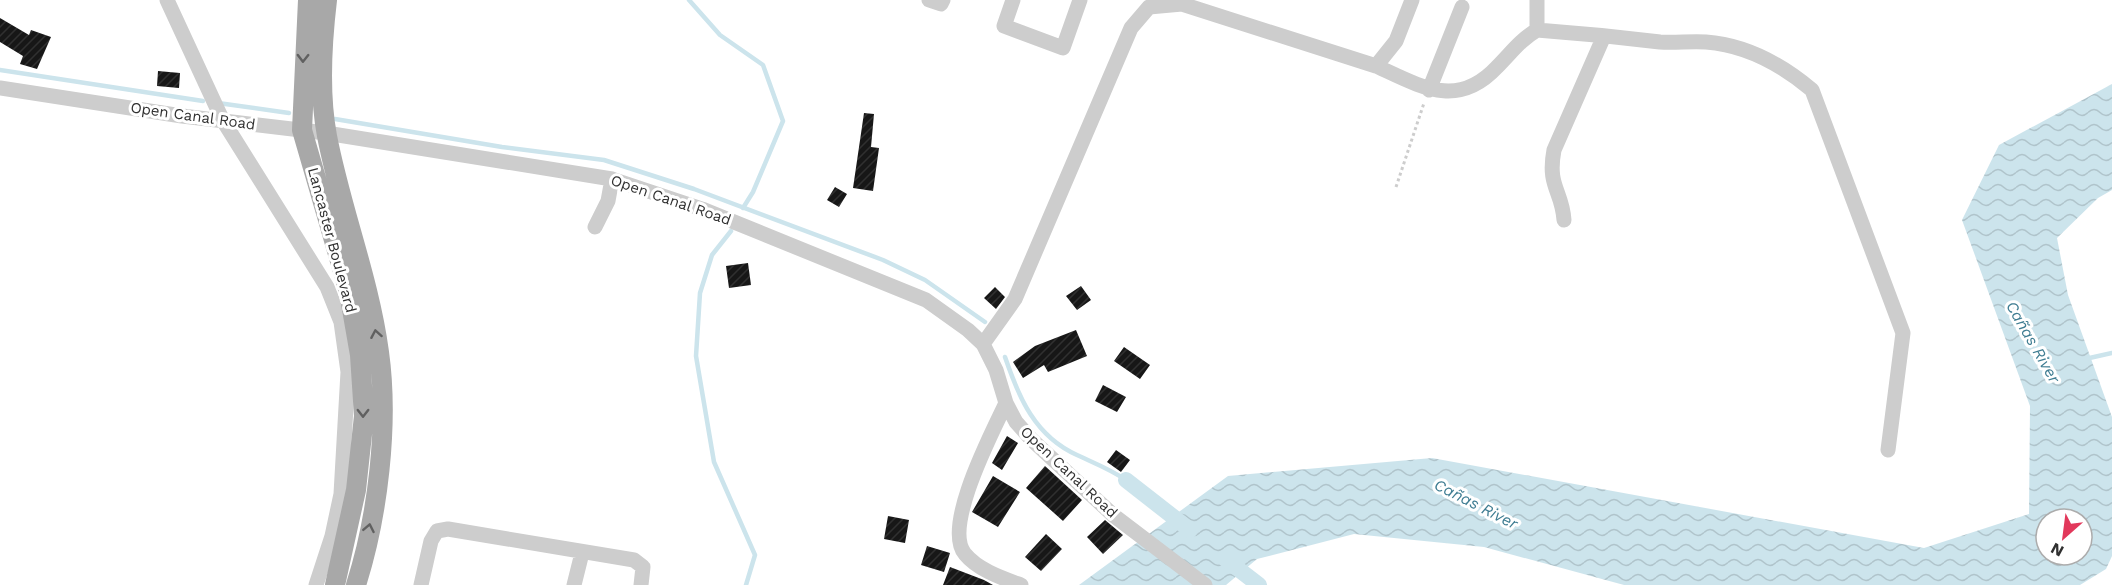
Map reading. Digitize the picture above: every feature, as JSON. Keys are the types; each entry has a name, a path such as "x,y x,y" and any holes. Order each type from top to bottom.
{"main road":[{"name":"Lancaster Boulevard","path":"308,0 302,130 349,292 360,355 364,416 356,490 335,585"},
{"name":"Lancaster Boulevard","path":"327,0 322,43 326,133 344,212 368,289 379,352 383,416 375,494 356,585"}],"street":[{"path":"167,0 222,119 327,287 340,322 348,372 343,472 333,536 316,585"},
{"path":"929,0 941,4 943,0"},
{"path":"1013,0 1004,26 1063,48 1080,0"},
{"path":"1376,66 1396,41 1412,0"},
{"path":"1537,0 1537,30"},
{"path":"983,345 1015,299 1131,28 1149,7 1182,4 1376,66 1429,90 1454,92 1475,86 1496,68 1518,42 1537,30 1675,43 1706,42 1743,50 1780,64 1812,90 1903,333 1888,450"},
{"path":"1429,90 1462,7"},
{"path":"1564,220 1552,186 1551,168 1554,150 1604,36"},
{"name":"Open Canal Road","path":"0,88 326,133 612,179 702,209 926,300 968,330 983,345 996,370 1006,403 1016,422 1031,440 1113,515 1205,585"},
{"path":"595,226 608,201 612,179"},
{"path":"1006,403 976,465 961,519 959,540 964,554 993,575 1021,585"},
{"path":"421,585 431,541 437,531 448,529 634,560 643,567 641,585"},
{"path":"574,585 582,553"}],"path":[{"path":"1396,187 1429,90"}],"water":[{"name":"Cañas River","path":"2112,84 2112,190 2098,198 2057,238 2068,295 2112,417 2112,556 2106,569 2080,585 1624,585 1484,547 1354,534 1257,559 1226,585 1079,585 1228,476 1432,458 1924,548 2029,514 2030,406 1962,220 1999,145"}],"building":[{"path":"0,18 29,35 31,30 51,37 37,69 20,64 23,56 0,42"},
{"path":"158,71 180,73 179,88 157,86"},
{"path":"864,113 874,114 871,147 879,148 873,191 853,188"},
{"path":"835,187 847,194 839,207 827,200"},
{"path":"748,263 751,285 729,288 726,266"},
{"path":"1081,286 1091,300 1077,310 1066,296"},
{"path":"995,287 1005,297 996,309 984,298"},
{"path":"1076,330 1087,356 1048,372 1044,365 1023,378 1013,362 1035,346"},
{"path":"1124,347 1150,365 1140,379 1114,361"},
{"path":"1103,385 1126,397 1117,412 1095,401"},
{"path":"1007,436 1018,443 1002,470 992,463"},
{"path":"1116,450 1130,460 1121,472 1107,462"},
{"path":"1045,466 1082,500 1063,521 1026,488"},
{"path":"993,476 1020,492 998,527 972,512"},
{"path":"888,516 909,520 905,543 884,539"},
{"path":"1105,520 1123,535 1103,554 1087,537"},
{"path":"1046,534 1062,549 1041,571 1025,557"},
{"path":"927,546 950,553 944,572 921,565"},
{"path":"950,567 984,580 993,585 943,585"}],"waterway":[{"path":"689,0 720,35 763,65 783,121 753,192 743,208"},
{"path":"0,70 203,101"},
{"path":"218,103 289,113"},
{"path":"335,119 502,147 604,160 694,189 883,260 925,280 985,322"},
{"path":"731,231 712,255 700,293 696,356 714,462 755,555 746,585"},
{"path":"2085,359 2112,353"},
{"path":"1005,357 1016,387 1039,426 1062,447 1126,480"},
{"path":"1126,480 1190,530"},
{"path":"1224,558 1259,585"}]}
